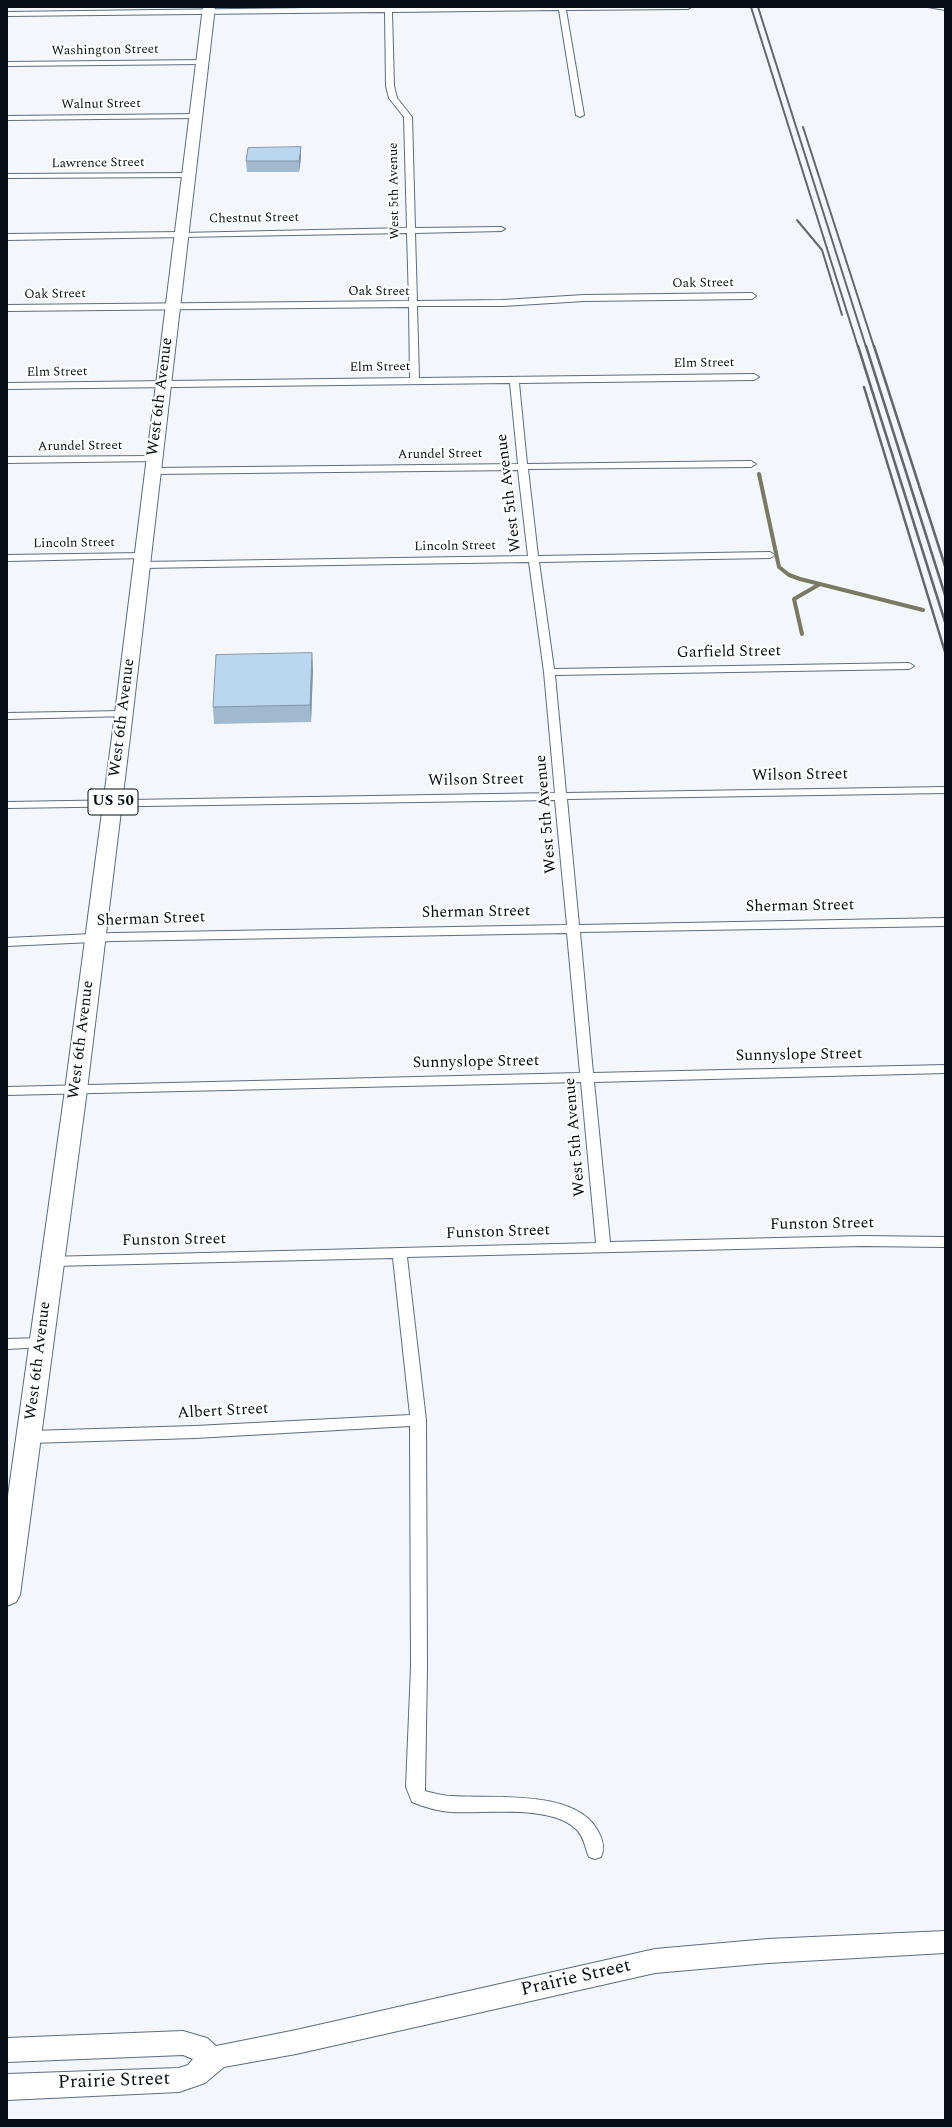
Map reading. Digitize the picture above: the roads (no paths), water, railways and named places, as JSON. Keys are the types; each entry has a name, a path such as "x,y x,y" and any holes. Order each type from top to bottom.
{"main road":[{"name":"West 6th Avenue","path":"7,1596 76,1090 124,714 172,306 209,10"},
{"name":"Chestnut Street","path":"7,237 181,235"},
{"name":"Prairie Street","path":"7,2087 179,2080 196,2074 214,2059 655,1962 768,1951 945,1942"},
{"path":"7,2050 182,2043 198,2047 214,2059"}],"street":[{"path":"7,14 30,10 688,7"},
{"path":"562,8 580,115"},
{"path":"931,8 945,8"},
{"name":"West 5th Avenue","path":"388,9 389,63 392,96 403,108 408,117 415,381"},
{"name":"Washington Street","path":"7,64 202,62"},
{"name":"Walnut Street","path":"7,118 196,116"},
{"name":"Lawrence Street","path":"7,176 189,175"},
{"name":"Chestnut Street","path":"181,235 501,229"},
{"name":"Oak Street","path":"7,308 503,303 584,298 752,296"},
{"name":"Elm Street","path":"7,386 754,377"},
{"name":"West 5th Avenue","path":"514,380 523,467 549,672 603,1247"},
{"name":"Arundel Street","path":"7,460 153,465 523,467 751,464"},
{"name":"Lincoln Street","path":"7,558 142,560 770,555"},
{"name":"Garfield Street","path":"549,672 908,666"},
{"path":"7,716 124,714"},
{"name":"Wilson Street","path":"7,805 945,790"},
{"name":"Sherman Street","path":"7,942 114,937 945,922"},
{"name":"Sunnyslope Street","path":"7,1091 945,1069"},
{"name":"Funston Street","path":"52,1261 854,1241 945,1242"},
{"path":"399,1252 418,1420 419,1667 415,1787 418,1797 449,1804 529,1805 555,1809 579,1822 592,1836 595,1851"},
{"path":"7,1344 41,1343"},
{"name":"Albert Street","path":"29,1437 195,1432 418,1420"}],"waterway":[{"path":"759,474 779,567 789,575 820,584"},
{"path":"802,634 794,599 820,584"},
{"path":"820,584 923,610"}],"railway":[{"path":"751,7 858,347"},
{"path":"758,7 866,347"},
{"path":"803,127 874,347"},
{"path":"797,220 822,250 842,315"},
{"path":"858,346 945,622"},
{"path":"866,346 945,595"},
{"path":"874,346 945,566"},
{"path":"864,387 945,652"}]}
